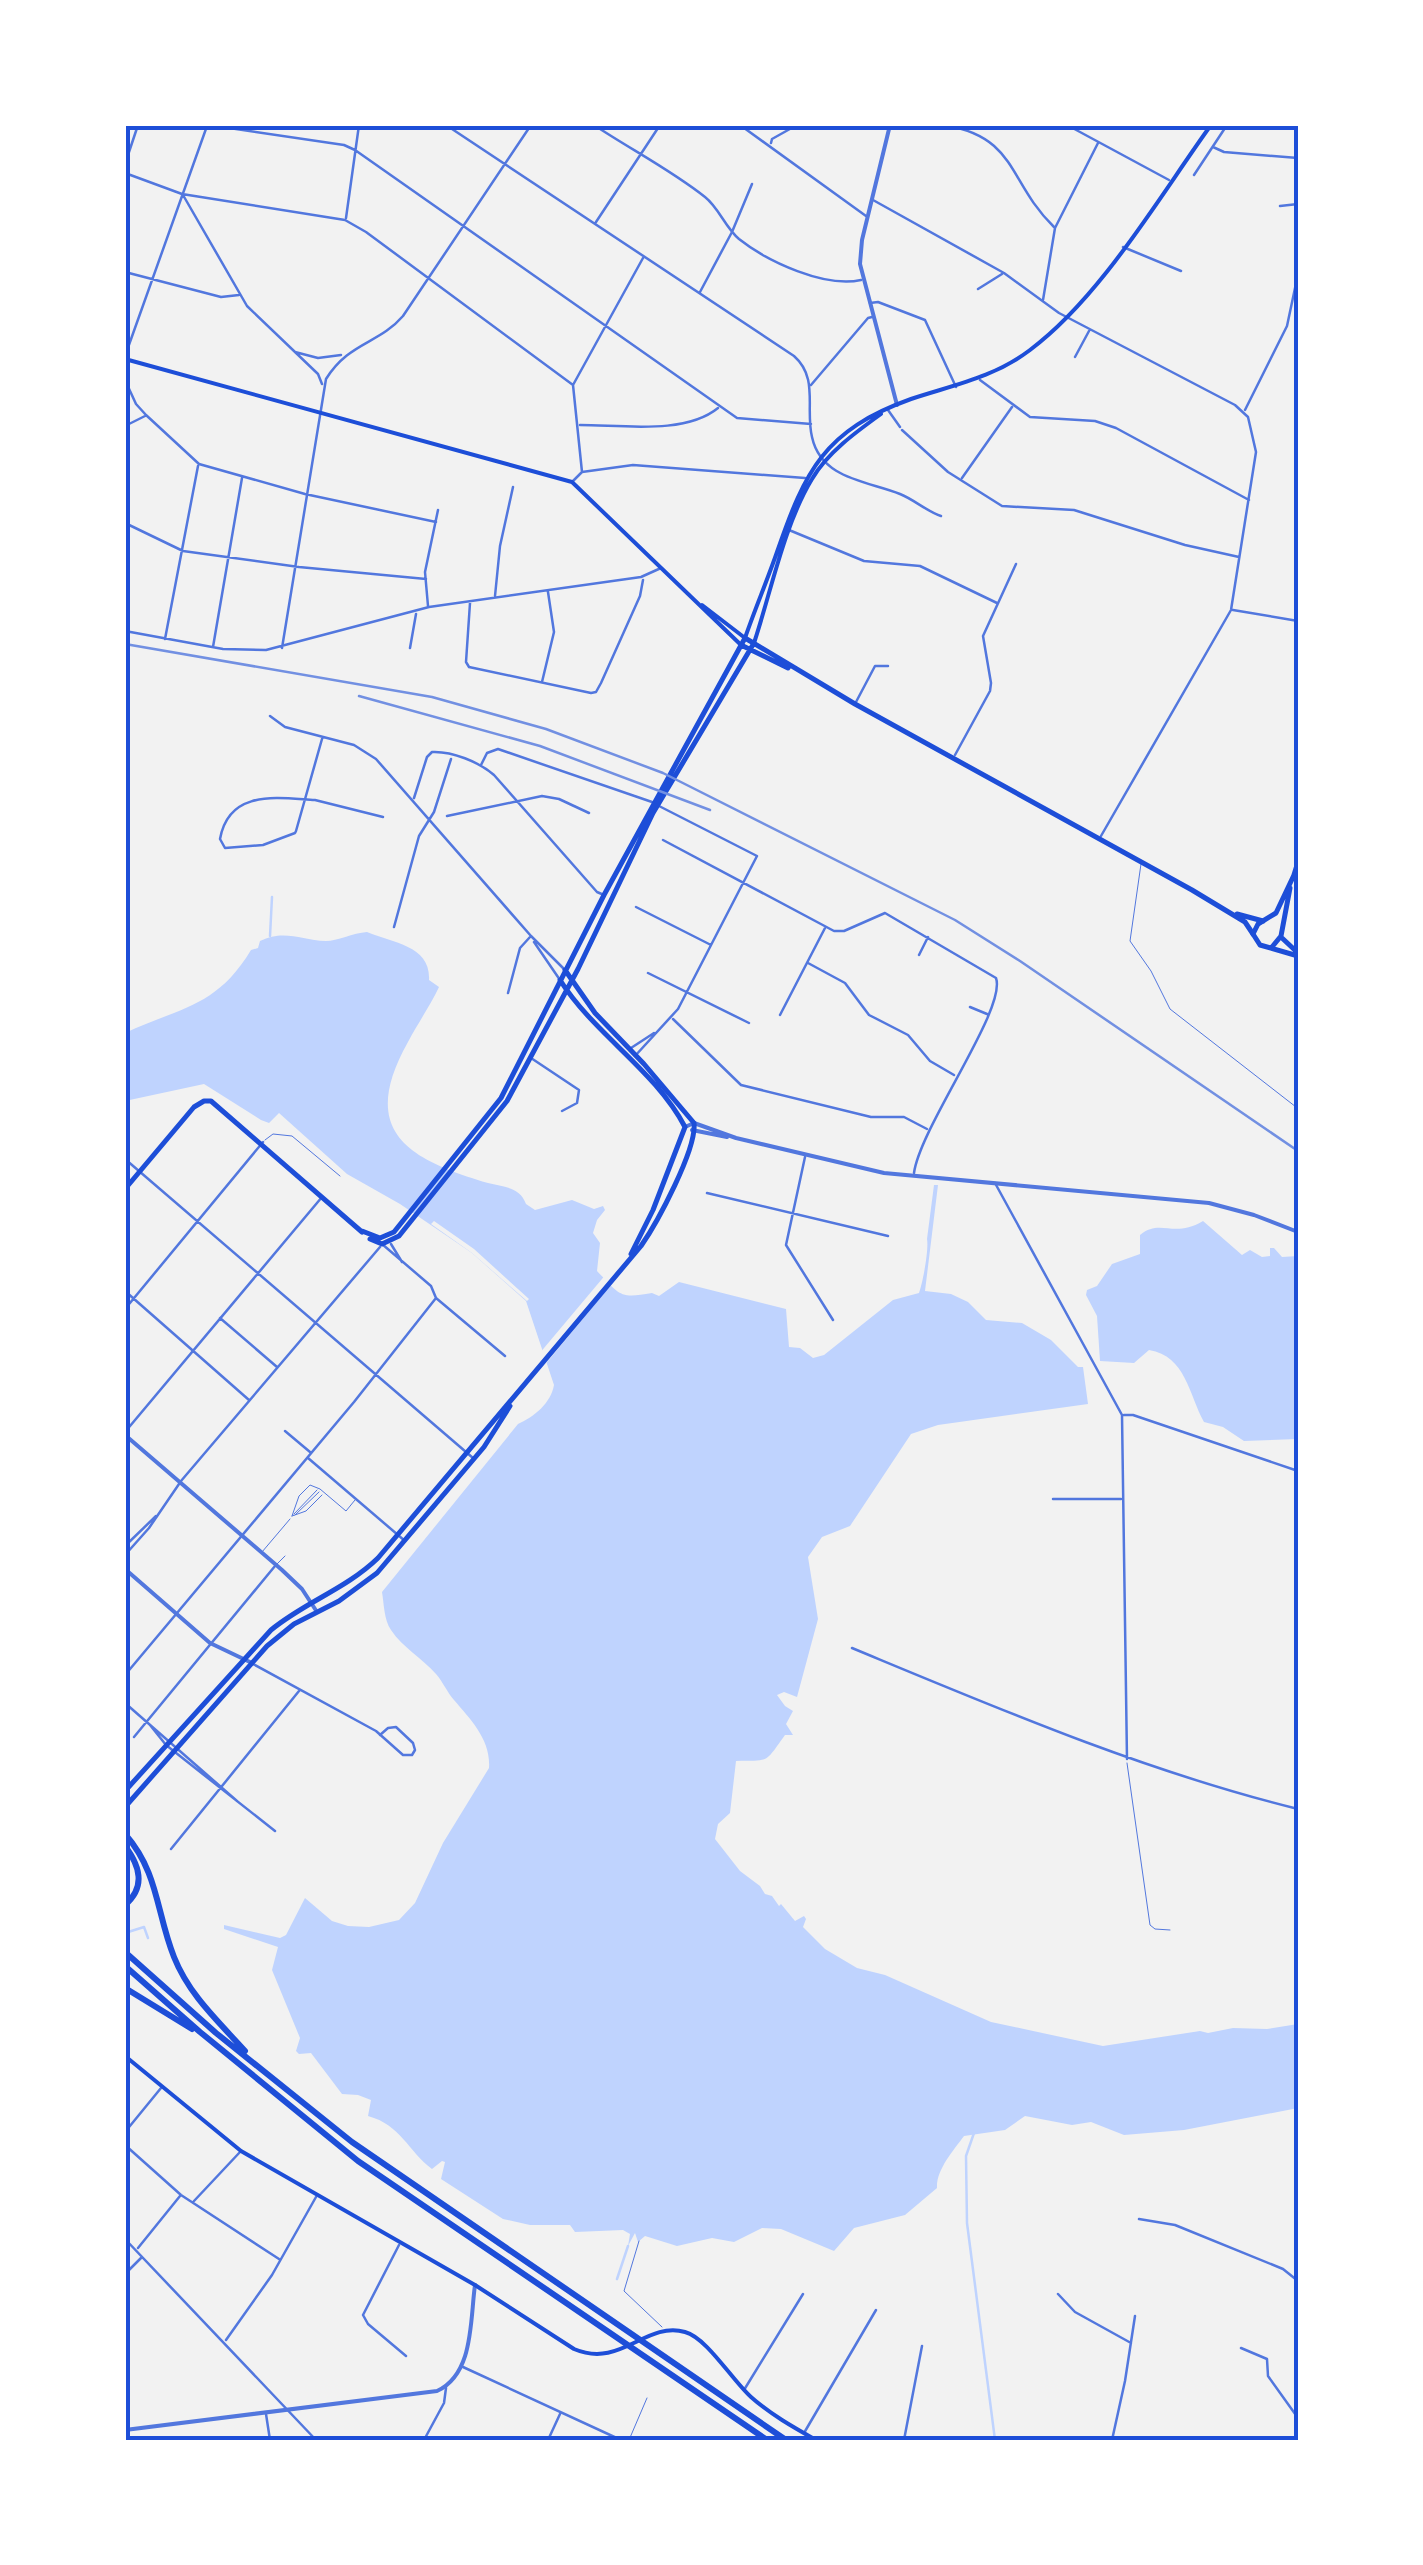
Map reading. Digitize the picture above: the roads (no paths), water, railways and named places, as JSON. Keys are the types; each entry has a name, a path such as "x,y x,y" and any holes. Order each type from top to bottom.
{"highway":[{"path":"125,1834 148,1867 180,1970 203,2005 255,2064"},
{"path":"125,1846 139,1875 136,1893 125,1905"},
{"path":"125,1952 352,2142 786,2440"},
{"path":"125,1966 358,2160 767,2440"},
{"path":"125,1988 200,2032"}],"main road":[{"path":"456,1160 501,1098 565,970 699,728 745,638 808,479 821,456 852,429 897,405 979,379 1024,354 1066,316 1123,247 1210,125"},
{"path":"125,357 572,482 741,645 803,674"},
{"path":"808,479 886,411"},
{"path":"699,728 754,643 788,530"},
{"path":"702,605 803,674 1226,910 1245,922 1258,944 1298,955"},
{"path":"1269,948 1277,944 1281,934 1298,862"},
{"path":"1254,934 1276,912 1294,875"},
{"path":"386,1242 508,1101 571,980 608,896"},
{"path":"1226,910 1275,922 1298,955"},
{"path":"565,970 595,1012 630,1049 685,1128 654,1210 630,1257"},
{"path":"125,1791 242,1658 282,1620 359,1575 398,1535 654,1226 694,1127 560,980"},
{"path":"125,1189 194,1107 207,1100 220,1105 362,1231 386,1242 399,1236 406,1220"},
{"path":"125,1807 281,1634 364,1584 406,1542 474,1459 519,1391"},
{"path":"125,2056 241,2151 475,2285 582,2352 609,2355 663,2329 679,2331 697,2338 763,2407 816,2440"}],"street":[{"path":"125,164 138,125"},
{"path":"125,357 208,125 344,145 355,150 719,407 741,420 811,424"},
{"path":"345,220 359,125"},
{"path":"446,125 794,356 804,366 810,386 814,443 825,462 839,474 904,496 925,511 941,516"},
{"path":"294,351 318,358 342,355 398,322 531,125"},
{"path":"594,125 704,196 732,232 759,252 822,281 862,280"},
{"path":"595,224 660,125"},
{"path":"740,125 868,216"},
{"path":"770,145 772,139 797,125"},
{"path":"890,125 860,254 862,280 897,405"},
{"path":"945,125 969,129 1002,151 1029,200 1055,228"},
{"path":"1067,125 1170,181"},
{"path":"1194,174 1227,125"},
{"path":"1043,301 1055,228 1098,143"},
{"path":"1213,147 1224,152 1298,158"},
{"path":"125,174 182,194 345,220 573,385"},
{"path":"699,293 732,232 752,184"},
{"path":"182,194 239,296 318,374 323,388"},
{"path":"872,199 1004,273 1066,316 1244,412 1256,442 1231,610 1100,837"},
{"path":"1280,206 1298,204"},
{"path":"1123,247 1181,270"},
{"path":"582,472 573,385 644,256"},
{"path":"125,272 221,296 239,296"},
{"path":"978,289 1004,273"},
{"path":"1244,412 1287,326 1298,274"},
{"path":"868,303 878,302 925,320 956,387"},
{"path":"810,386 872,318"},
{"path":"1075,358 1089,329"},
{"path":"282,648 318,412 326,378 342,355"},
{"path":"979,379 1013,406 1040,420 1095,420 1116,428 1249,500"},
{"path":"125,380 136,404 199,464 305,494 436,522"},
{"path":"960,480 1013,406"},
{"path":"579,425 688,424 708,417 719,407"},
{"path":"886,411 960,480 1002,506 1074,510 1240,558"},
{"path":"125,426 146,415"},
{"path":"166,639 199,464"},
{"path":"572,482 582,472 633,465 808,479"},
{"path":"213,647 242,476"},
{"path":"495,598 500,546 513,488"},
{"path":"428,608 426,579 438,510"},
{"path":"125,523 183,550 295,567 426,579"},
{"path":"788,530 864,561 920,566 998,603"},
{"path":"954,757 990,692 992,683 983,636 1016,564"},
{"path":"125,632 213,647 282,648 428,608 644,577 662,567"},
{"path":"470,601 466,662 469,666 596,692 640,596 644,577"},
{"path":"542,682 554,632 548,590"},
{"path":"1231,610 1298,621"},
{"path":"410,648 416,612"},
{"path":"855,704 875,666 888,666"},
{"path":"270,716 285,727 347,742 370,755 565,970"},
{"path":"323,736 304,800 292,836 241,850 228,850 222,844 221,832 228,817 244,803 260,798 304,800 383,817"},
{"path":"480,765 487,753 498,749 642,798 758,856 672,1018 633,1058"},
{"path":"413,800 429,754 436,751 480,765 596,892 608,896"},
{"path":"394,927 419,836 452,756"},
{"path":"447,816 549,796 589,813"},
{"path":"663,840 826,926 842,932 883,913 996,978 998,987 988,1015 928,1129 916,1156 914,1176"},
{"path":"636,907 712,946"},
{"path":"780,1014 826,926"},
{"path":"531,936 560,980"},
{"path":"508,993 520,948 531,936"},
{"path":"920,955 928,936"},
{"path":"808,963 845,983 868,1015 908,1034 930,1061 956,1076"},
{"path":"648,972 749,1022"},
{"path":"970,1007 988,1015"},
{"path":"672,1018 741,1085 871,1117 910,1119 928,1129"},
{"path":"624,1054 659,1030"},
{"path":"530,1057 579,1090 577,1103 562,1111"},
{"path":"685,1128 914,1176 1180,1198 1240,1211 1298,1232"},
{"path":"125,1309 263,1142"},
{"path":"805,1156 786,1245 833,1320"},
{"path":"125,1159 474,1459"},
{"path":"995,1182 1122,1415 1126,1759"},
{"path":"707,1193 888,1236"},
{"path":"316,1612 312,1602 276,1565 125,1434 322,1196"},
{"path":"397,1250 399,1236"},
{"path":"386,1242 397,1250 406,1266"},
{"path":"386,1242 406,1266 431,1286 436,1298 505,1356"},
{"path":"125,1555 180,1482 386,1242"},
{"path":"125,1292 250,1401"},
{"path":"125,1675 436,1298"},
{"path":"220,1318 278,1368"},
{"path":"1122,1415 1133,1414 1298,1470"},
{"path":"285,1431 406,1542"},
{"path":"1053,1499 1122,1499"},
{"path":"125,1546 157,1516"},
{"path":"134,1737 276,1565"},
{"path":"125,1569 210,1643 380,1735 402,1754 409,1756 415,1746 392,1726 380,1735"},
{"path":"852,1648 1126,1759 1204,1785 1298,1809"},
{"path":"171,1849 300,1689"},
{"path":"125,1703 275,1832"},
{"path":"125,2132 162,2087"},
{"path":"125,2145 181,2194 279,2259"},
{"path":"194,2201 241,2151"},
{"path":"137,2250 181,2194"},
{"path":"225,2342 272,2275 316,2197"},
{"path":"1140,2219 1175,2224 1283,2269 1298,2281"},
{"path":"125,2239 316,2440"},
{"path":"400,2244 364,2315 368,2324 406,2356"},
{"path":"125,2274 143,2256"},
{"path":"125,2430 437,2391 462,2366 475,2285"},
{"path":"744,2390 803,2294"},
{"path":"1058,2294 1075,2312 1132,2344"},
{"path":"804,2433 876,2310"},
{"path":"1112,2440 1135,2316"},
{"path":"904,2440 922,2346"},
{"path":"1241,2348 1267,2359 1268,2376 1298,2418"},
{"path":"462,2366 621,2440"},
{"path":"424,2440 444,2403 446,2386"},
{"path":"266,2412 270,2440"},
{"path":"548,2440 561,2412"}],"lane":[{"path":"1141,861 1130,940 1152,972 1167,1005 1218,1048 1298,1104"},
{"path":"263,1142 273,1134 292,1136 340,1176"},
{"path":"292,1516 298,1496 312,1485 346,1511 356,1499"},
{"path":"292,1516 306,1511 322,1491"},
{"path":"262,1552 292,1516 322,1491"},
{"path":"276,1565 285,1556"},
{"path":"1126,1759 1150,1925 1170,1930"},
{"path":"638,2241 624,2291 663,2329"},
{"path":"629,2440 647,2398"}],"water":[{"path":"367,932 417,953 428,969 429,980 439,987 394,1073 388,1098 390,1119 399,1137 434,1163 516,1191 535,1210 572,1200 594,1209 603,1206 605,1210 593,1233 600,1243 597,1271 621,1293 659,1296 679,1282 786,1309 789,1347 800,1348 813,1358 824,1355 893,1300 919,1293 934,1185 938,1185 925,1291 951,1294 968,1302 986,1320 1022,1323 1051,1340 1078,1367 1083,1367 1088,1404 938,1425 911,1434 850,1526 822,1537 808,1557 818,1619 797,1697 784,1692 777,1695 793,1711 786,1724 793,1735 785,1735 766,1758 736,1761 730,1813 718,1824 715,1839 740,1871 781,1904 795,1921 804,1916 803,1927 825,1949 857,1968 885,1975 991,2022 1103,2046 1200,2031 1298,2024 1298,2108 1184,2130 1124,2135 1091,2122 1072,2125 1025,2116 1005,2130 964,2136 942,2168 937,2188 905,2215 854,2228 834,2251 781,2229 762,2228 734,2242 712,2238 677,2246 645,2236 638,2242 635,2233 628,2246 630,2234 623,2230 575,2232 570,2225 530,2225 503,2219 441,2179 445,2162 432,2169 389,2126 368,2116 371,2100 342,2094 311,2053 296,2051 300,2038 272,1970 278,1947 224,1929 224,1925 280,1938 286,1935 305,1898 332,1921 369,1927 399,1920 415,1903 443,1843 489,1768 489,1758 479,1731 438,1677 391,1630 382,1592 518,1424 546,1403 554,1385 526,1301 472,1253 347,1174 279,1113 269,1123 261,1120 204,1084 125,1101 125,1033 210,995 238,969 251,950 258,948 260,941 285,935 330,941"},
{"path":"1203,1221 1242,1255 1250,1250 1262,1257 1270,1256 1270,1248 1274,1248 1282,1257 1298,1256 1298,1439 1244,1441 1223,1427 1204,1422 1179,1368 1161,1354 1149,1350 1134,1363 1100,1361 1097,1316 1087,1290 1097,1286 1112,1264 1140,1254 1140,1235 1148,1230 1183,1228"}],"waterway":[{"path":"270,936 272,897"},
{"path":"125,1933 144,1927 148,1938"},
{"path":"974,2133 966,2156 967,2223 995,2440"},
{"path":"617,2279 628,2246"}],"railway":[{"path":"125,644 432,697 546,729 663,773 955,920 1298,1151"},
{"path":"359,696 540,746 710,810"}]}
